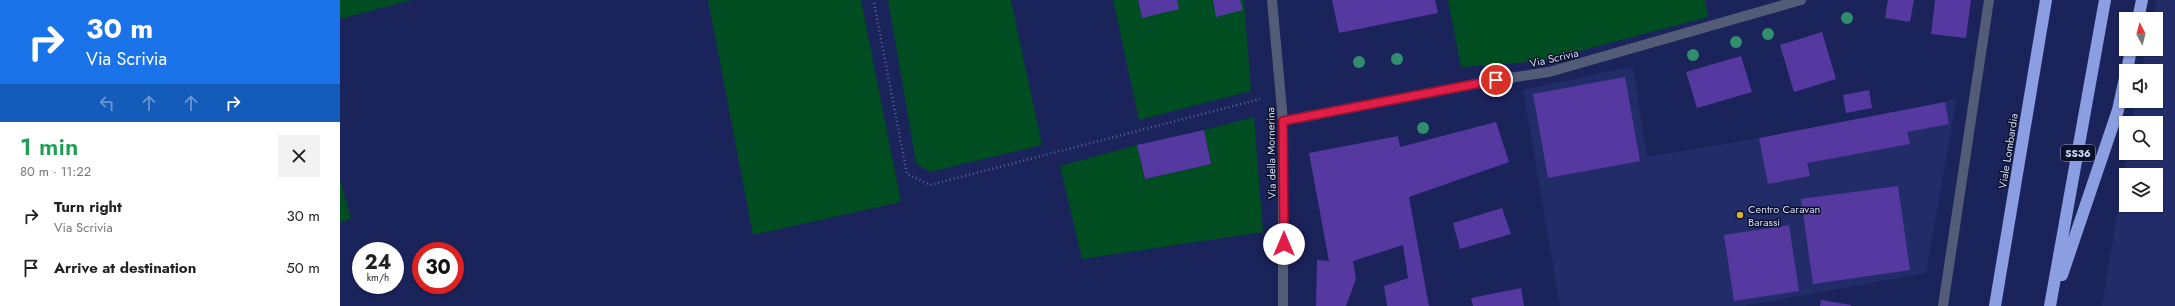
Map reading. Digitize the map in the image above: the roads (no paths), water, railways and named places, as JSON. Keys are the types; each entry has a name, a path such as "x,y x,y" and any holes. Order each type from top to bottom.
{"highway":[{"name":"Viale Lombardia","path":"1995,306 2046,0"},
{"name":"SS36","path":"2051,306 2105,0"},
{"path":"2139,12 2142,0"},
{"path":"2051,306 2119,105"}],"street":[{"name":"Via della Mornerina","path":"1272,0 1282,93 1283,306"},
{"name":"Via Scrivia","path":"1283,121 1496,80 1567,68 1801,0"},
{"path":"1943,306 1989,0"}],"place":[{"name":"Centro Caravan Barassi","path":"1740,215"}]}
